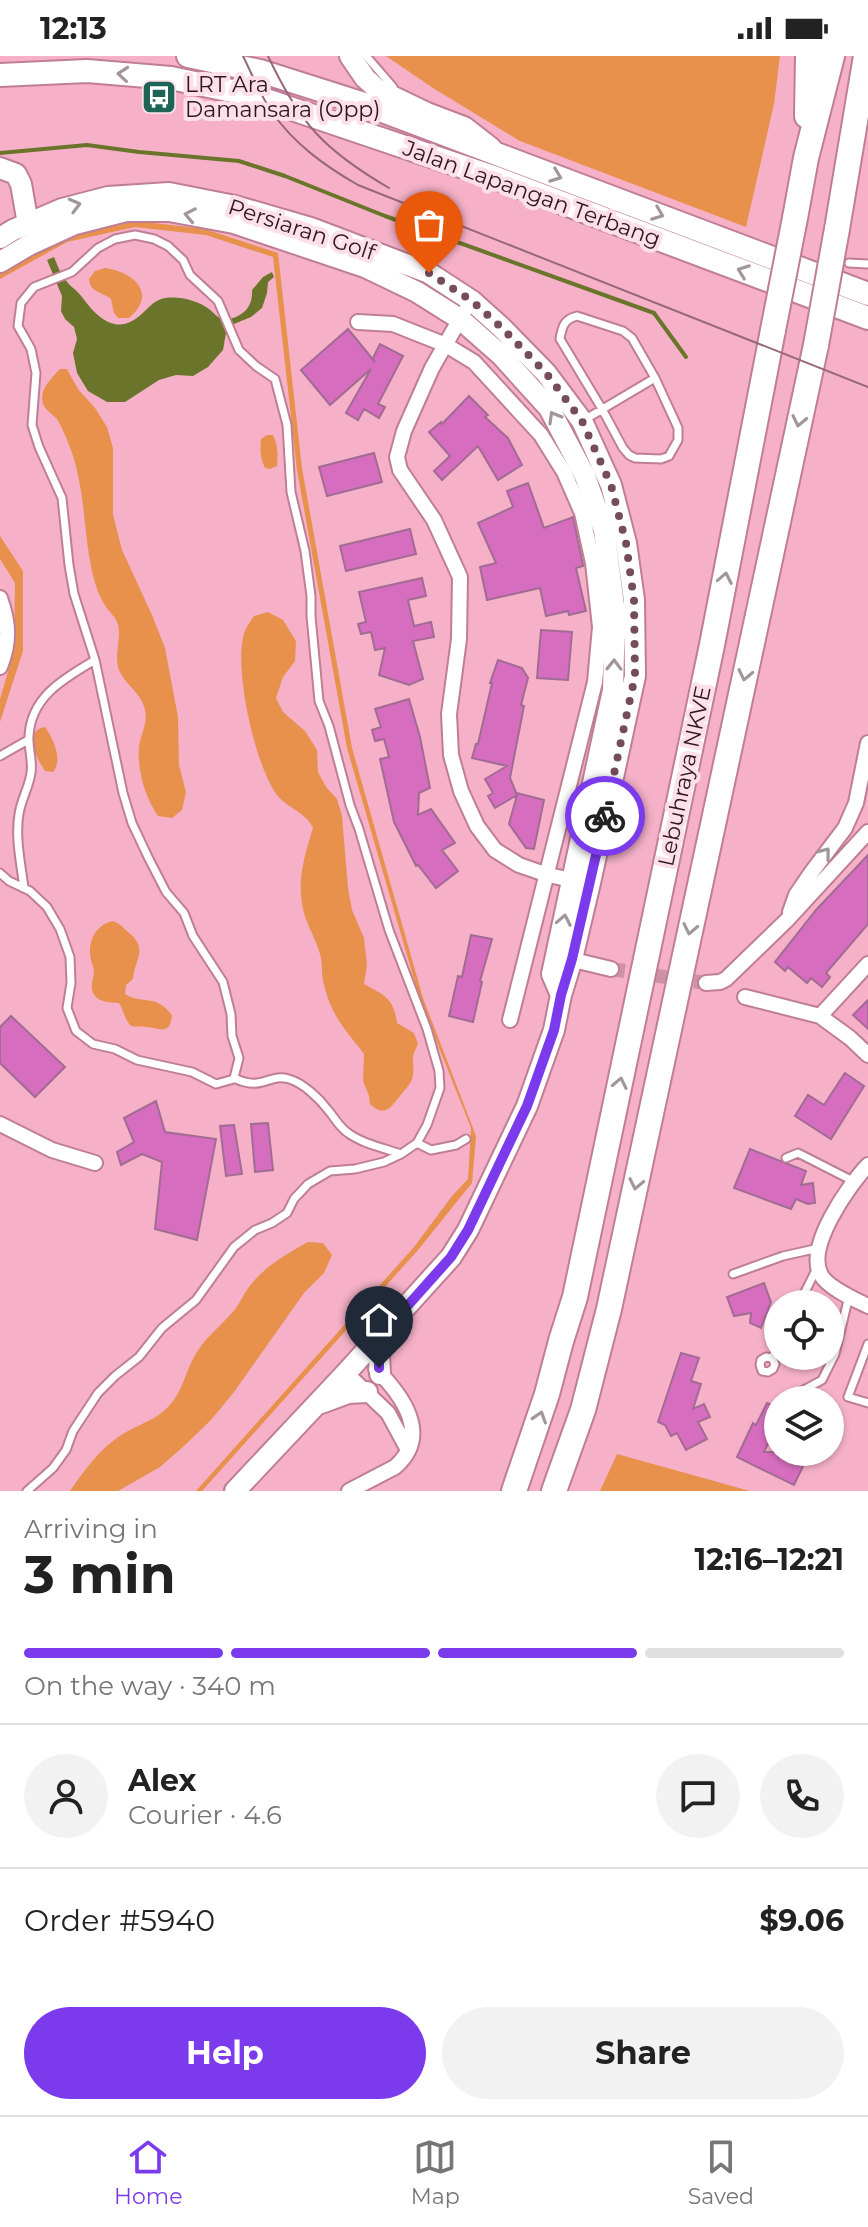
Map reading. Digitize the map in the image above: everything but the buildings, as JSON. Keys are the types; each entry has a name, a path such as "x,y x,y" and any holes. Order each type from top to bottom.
{"highway":[{"path":"806,158 808,56"},
{"name":"Lebuhraya NKVE","path":"514,1491 575,1297 712,645 806,158 832,56"},
{"name":"Lebuhraya NKVE","path":"554,1491 583,1410 609,1309 816,345 866,56"},
{"path":"837,229 868,118"}],"main road":[{"name":"Jalan Lapangan Terbang","path":"188,56 260,71 364,104 868,294"},
{"name":"Jalan Lapangan Terbang","path":"0,75 87,71 171,78 251,95 496,178 868,318"}],"street":[{"path":"350,56 377,89 464,127 497,153"},
{"path":"0,168 16,174 21,184 28,224"},
{"name":"Persiaran Golf","path":"4,248 28,224 62,209 108,197 169,193 235,206 311,228 429,273 472,301 502,328 546,373 582,421 611,485 626,543 634,600 635,676 564,958 552,974 561,995 554,1030 527,1106 468,1230 451,1257 235,1491"},
{"name":"Persiaran Golf","path":"4,248 126,211 169,211 234,223 365,267 417,292 460,319 501,355 549,408 585,476 604,530 615,613 613,690 581,882"},
{"path":"472,301 432,368 404,431 397,457 400,470 434,520 460,577 459,639 449,714 451,755 461,791 484,837 495,850 519,865 581,882"},
{"path":"358,322 393,324 446,345 474,362 541,435 564,472 582,513 593,563 600,627 595,682 510,1020"},
{"path":"0,598 8,620 5,655 0,667"},
{"path":"787,920 796,895 845,828 865,778 868,743"},
{"path":"706,983 726,979 787,920 868,832"},
{"path":"564,958 611,969"},
{"path":"820,1016 868,964"},
{"path":"745,997 820,1016 868,1055"},
{"path":"0,1124 52,1150 95,1163"},
{"path":"868,1165 853,1181 817,1257 819,1273 826,1281 868,1306"},
{"path":"380,1374 378,1361 381,1346 402,1312"},
{"path":"349,1491 401,1462 408,1450 412,1429 410,1414 403,1400 362,1356"},
{"path":"346,1373 388,1413 408,1450"},
{"path":"313,1408 337,1396 367,1392"},
{"path":"388,1413 403,1400"}],"lane":[{"path":"366,56 387,83 427,113"},
{"path":"27,1491 53,1468 98,1393 139,1357 162,1328 196,1300 234,1247 255,1230 287,1213 294,1199 308,1184 330,1171 384,1162 417,1143 440,1088 439,1071 427,1029 389,930 319,701 305,551 291,492 287,425 275,379 239,350 218,301 190,275 183,260 168,246 135,235 115,239 98,248 72,272 34,287 21,303 18,326 31,349 36,373 32,425 62,498 74,594 95,660 132,823 166,892 184,913 193,936 223,982 239,1058 234,1078"},
{"path":"849,263 868,264"},
{"path":"577,316 623,331 632,338 655,378 678,428 678,440 669,456 661,459 635,458 623,448 560,339 562,327 570,317 577,316"},
{"path":"582,421 655,378"},
{"path":"24,888 18,819 31,777 29,726 47,692 95,660"},
{"path":"0,756 28,740"},
{"path":"0,873 47,907 60,929 70,957 71,983 67,1008 76,1031 93,1044 115,1049 137,1060 192,1072 216,1084 234,1078 246,1084 260,1084 275,1078 289,1079 310,1092 349,1134 401,1154"},
{"path":"417,1143 431,1150 456,1145 466,1139"},
{"path":"786,1158 798,1153 853,1181"},
{"path":"733,1274 783,1256 819,1248"},
{"path":"806,1290 818,1266"},
{"path":"811,1386 822,1380 835,1354 849,1296"},
{"path":"868,1344 848,1397 868,1403"}],"shaded area":[{"path":"386,56 780,56 774,104 746,227 520,141"},
{"path":"137,221 205,229 278,253 302,468 352,748 423,998 476,1136 472,1183 418,1250 202,1491 196,1491 414,1247 468,1179 471,1128 420,1000 347,748 297,470 273,257 206,235 135,227 67,242 0,279 0,271 67,234"},
{"path":"54,257 67,281 92,309 103,319 117,324 132,321 149,306 167,298 192,301 223,320 229,319 240,315 248,307 252,290 263,277 272,272 274,277 268,282 262,308 234,324 226,333 223,350 208,367 193,376 176,375 159,380 125,402 107,402 88,391 77,373 73,353 77,339 74,327 61,311 62,296 47,260"},
{"path":"105,268 125,274 139,286 142,301 129,318 118,318 111,299 90,284 89,279 95,271"},
{"path":"60,369 67,369 107,427 113,448 113,515 122,550 165,648 178,717 179,765 186,792 182,810 172,818 158,816 143,783 139,746 146,719 145,710 141,699 119,670 119,628 102,601 95,582 72,453 57,419 42,401 46,386"},
{"path":"273,435 277,450 277,466 270,469 265,468 261,454 261,439"},
{"path":"0,536 23,571 23,651 0,722 0,699 14,651 15,583 0,559"},
{"path":"268,612 283,620 296,641 295,661 283,677 276,698 283,712 305,731 317,750 318,772 337,799 342,816 348,888 352,910 364,938 367,965 364,984 387,998 397,1023 414,1033 418,1044 411,1081 394,1104 384,1111 370,1104 363,1081 364,1054 331,1006 323,981 320,954 304,913 301,881 313,828 306,818 277,795 254,742 244,696 241,654 246,629 254,616"},
{"path":"45,727 57,756 53,772 45,771 33,746 34,734"},
{"path":"113,921 134,938 139,949 133,979 126,985 125,994 166,1008 172,1015 167,1028 131,1026 119,1003 100,1000 93,993 91,941 101,926"},
{"path":"308,1242 323,1243 332,1255 324,1273 304,1293 211,1420 160,1467 118,1491 70,1491 89,1465 112,1442 167,1408 178,1394 199,1349 236,1308 247,1289 261,1273"},
{"path":"617,1454 750,1491 600,1491"}],"waterway":[{"path":"0,153 87,145 239,161 654,313 686,357"}],"tunnel":[{"path":"611,969 706,983"}],"tram line":[{"path":"243,56 260,92 281,124 322,162 358,185 868,387"},
{"path":"268,56 291,100 316,133 347,161 389,188"}],"way so far":[{"path":"429,273 472,301 546,373 582,421 611,485 626,543 634,600 635,676 605,816"}],"place":[{"name":"LRT Ara Damansara (Opp)","path":"159,97"}],"route":[{"path":"379,1368 381,1346 402,1312 451,1257 468,1230 527,1106 554,1030 605,816"}]}
